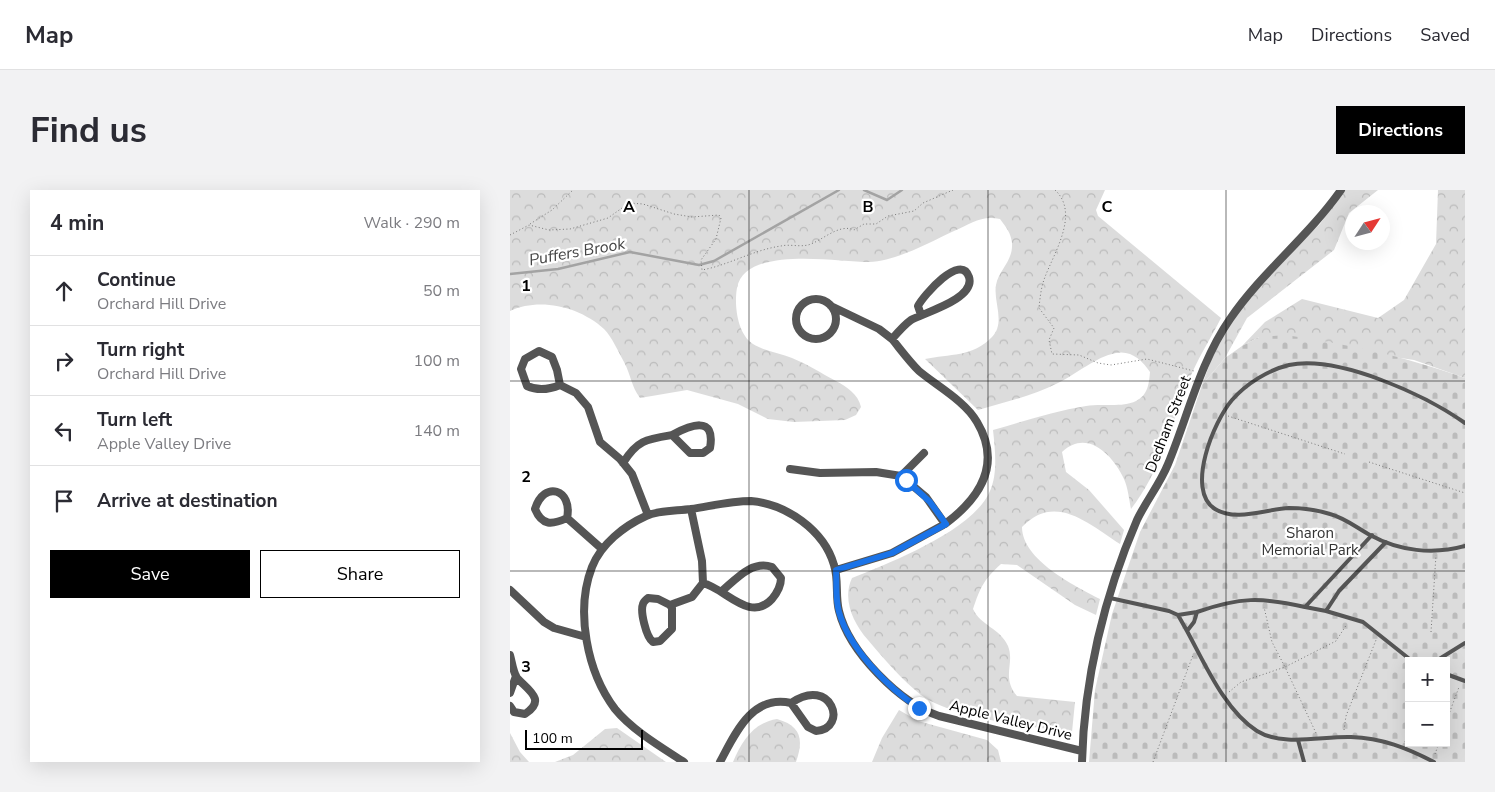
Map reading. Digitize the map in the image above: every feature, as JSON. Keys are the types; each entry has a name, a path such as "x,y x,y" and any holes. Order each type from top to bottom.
{"street":[{"name":"Dedham Street","path":"1082,762 1091,672 1110,598 1133,530 1169,463 1202,373 1219,337 1239,306 1313,227 1341,190"},
{"path":"892,339 905,324 945,307 958,296 968,284 969,278 965,272 957,269 952,271 926,294 918,306 921,316"},
{"path":"831,306 836,322 830,333 814,338 799,329 797,318 805,303 821,300 879,329 892,339 918,369 972,415 977,422 984,441 986,465 982,486 969,504 946,524 892,553 836,570"},
{"path":"560,385 557,370 547,354 534,353 525,359 521,369 527,386 548,390 560,385 576,393 585,403 593,419 600,442 623,463 635,480 648,515"},
{"path":"623,463 630,451 649,438 672,435 692,424 705,427 710,434 710,448 703,453 690,453 672,435"},
{"path":"901,476 924,453"},
{"path":"790,469 820,473 876,472 901,476 926,497 946,524"},
{"path":"552,491 559,492 565,496 569,507 568,518 553,524 545,523 538,517 535,509 538,500 544,494 552,491"},
{"name":"Apple Valley Drive","path":"684,762 636,728 616,710 601,687 586,637 586,589 592,567 602,549 630,525 648,515 746,501 776,506 796,516 808,526 828,552 836,570 839,611 852,640 901,696 919,708 939,716 1082,751"},
{"path":"670,605 672,608 672,629 660,641 653,642 648,637 643,603 648,598 653,598 670,605 692,597 703,583 702,561 691,509"},
{"path":"568,518 602,549"},
{"path":"703,583 722,591 744,606 761,607 775,595 780,586 781,578 772,567 759,565 746,571 722,591"},
{"path":"510,590 544,622 554,628 586,637"},
{"path":"510,655 516,676 533,691 535,700 531,710 525,714 514,712 510,706"},
{"path":"510,693 516,676"},
{"path":"720,762 745,719 767,705 781,701 791,703 812,730 820,731 832,722 834,715 830,705 820,696 806,694 791,703"}],"lane":[{"path":"1465,423 1405,390 1332,366 1314,363 1290,365 1262,377 1243,390 1222,414 1215,428 1202,472 1203,492 1211,506 1224,513 1238,515 1277,509 1309,509 1341,518 1386,542 1436,552 1465,546"},
{"path":"1305,607 1372,536"},
{"path":"1326,611 1339,591 1386,542"},
{"path":"1110,598 1178,615 1197,612 1240,600 1263,598 1326,611 1363,622 1407,657"},
{"path":"1187,631 1194,622 1197,612"},
{"path":"1178,615 1224,695 1256,730 1276,737 1298,740 1342,737 1369,738 1403,746 1433,762"},
{"path":"1442,657 1465,642"},
{"path":"1450,675 1464,680"},
{"path":"1298,740 1304,762"}],"path":[{"path":"510,235 552,210 573,190"},
{"path":"529,225 549,230 570,229 608,218 629,204 644,204 674,214 692,217 719,215 721,218 716,239 702,260 702,270 718,267 782,245 806,245 846,228 854,230 864,224 876,224 888,216 914,211 923,203 953,190"},
{"path":"1055,190 1062,199 1065,228 1044,279 1040,308 1054,328 1049,340 1052,354 1071,354 1111,365 1147,359 1202,373"},
{"path":"1222,414 1345,454"},
{"path":"1369,462 1465,493"},
{"path":"1431,632 1436,552"},
{"path":"1263,598 1272,642 1314,725 1317,738"},
{"path":"1224,695 1241,682 1285,667 1336,641 1344,630 1349,618"},
{"path":"1342,737 1346,716 1379,633"},
{"path":"1153,762 1197,649"},
{"path":"1450,711 1464,680"},
{"path":"1403,746 1405,741"},
{"path":"1433,762 1438,747"}],"green space":[{"path":"510,190 1105,190 1096,210 1098,216 1221,318 1191,375 1164,448 1150,479 1131,509 1124,479 1113,461 1106,454 1090,444 1081,443 1071,445 1062,452 1066,472 1089,490 1124,530 1120,544 1084,521 1072,515 1059,512 1047,512 1034,517 1022,527 1024,539 1040,561 1064,579 1100,599 1096,615 1075,605 1017,565 1001,564 990,574 980,589 973,609 980,619 1001,635 1008,646 1010,653 1009,677 1012,689 1017,696 1075,702 1072,732 994,721 973,716 935,703 921,695 893,669 863,633 854,618 849,602 849,586 852,578 887,564 928,544 949,532 981,506 993,484 995,461 993,430 1074,408 1130,403 1140,399 1147,389 1150,372 1136,357 1121,352 1101,358 1039,392 978,410 925,359 960,354 977,348 992,337 996,331 999,318 996,285 1012,250 1009,233 1000,219 987,218 976,221 912,251 880,261 794,259 774,261 756,266 744,275 737,288 736,302 740,326 748,339 753,344 762,348 798,360 840,383 848,388 860,402 861,407 856,415 845,420 794,422 768,419 738,404 687,390 640,398 613,341 607,332 594,321 559,306 534,305 510,311"},
{"path":"1344,190 1378,190 1359,205 1345,205 1345,223 1334,250 1247,318 1225,358 1202,385 1217,344 1234,316 1280,262 1320,224"},
{"path":"1438,190 1465,190 1465,378 1414,360 1259,337 1242,346 1265,322 1302,299 1378,318 1404,300 1436,244"},
{"name":"Sharon Memorial Park","path":"1286,335 1355,347 1398,357 1465,378 1465,762 1089,762 1095,690 1112,614 1140,532 1175,465 1202,385 1225,358 1259,337"},
{"path":"899,710 918,721 987,740 998,750 1001,762 872,762 882,738"},
{"path":"777,719 791,725 798,734 800,747 796,762 733,762 749,734 761,724"},
{"path":"617,728 666,762 555,762 573,755 605,729"},
{"path":"510,733 520,752 529,762 510,762"}],"waterway":[{"name":"Puffers Brook","path":"510,274 558,269 630,252 699,265 714,261 839,190"},
{"name":"Puffers Brook","path":"864,190 887,200 902,190"}],"route":[{"path":"906,480 930,502 946,524 918,541 892,553 836,570 836,589 839,611 844,626 860,652 901,696 919,708"}]}
